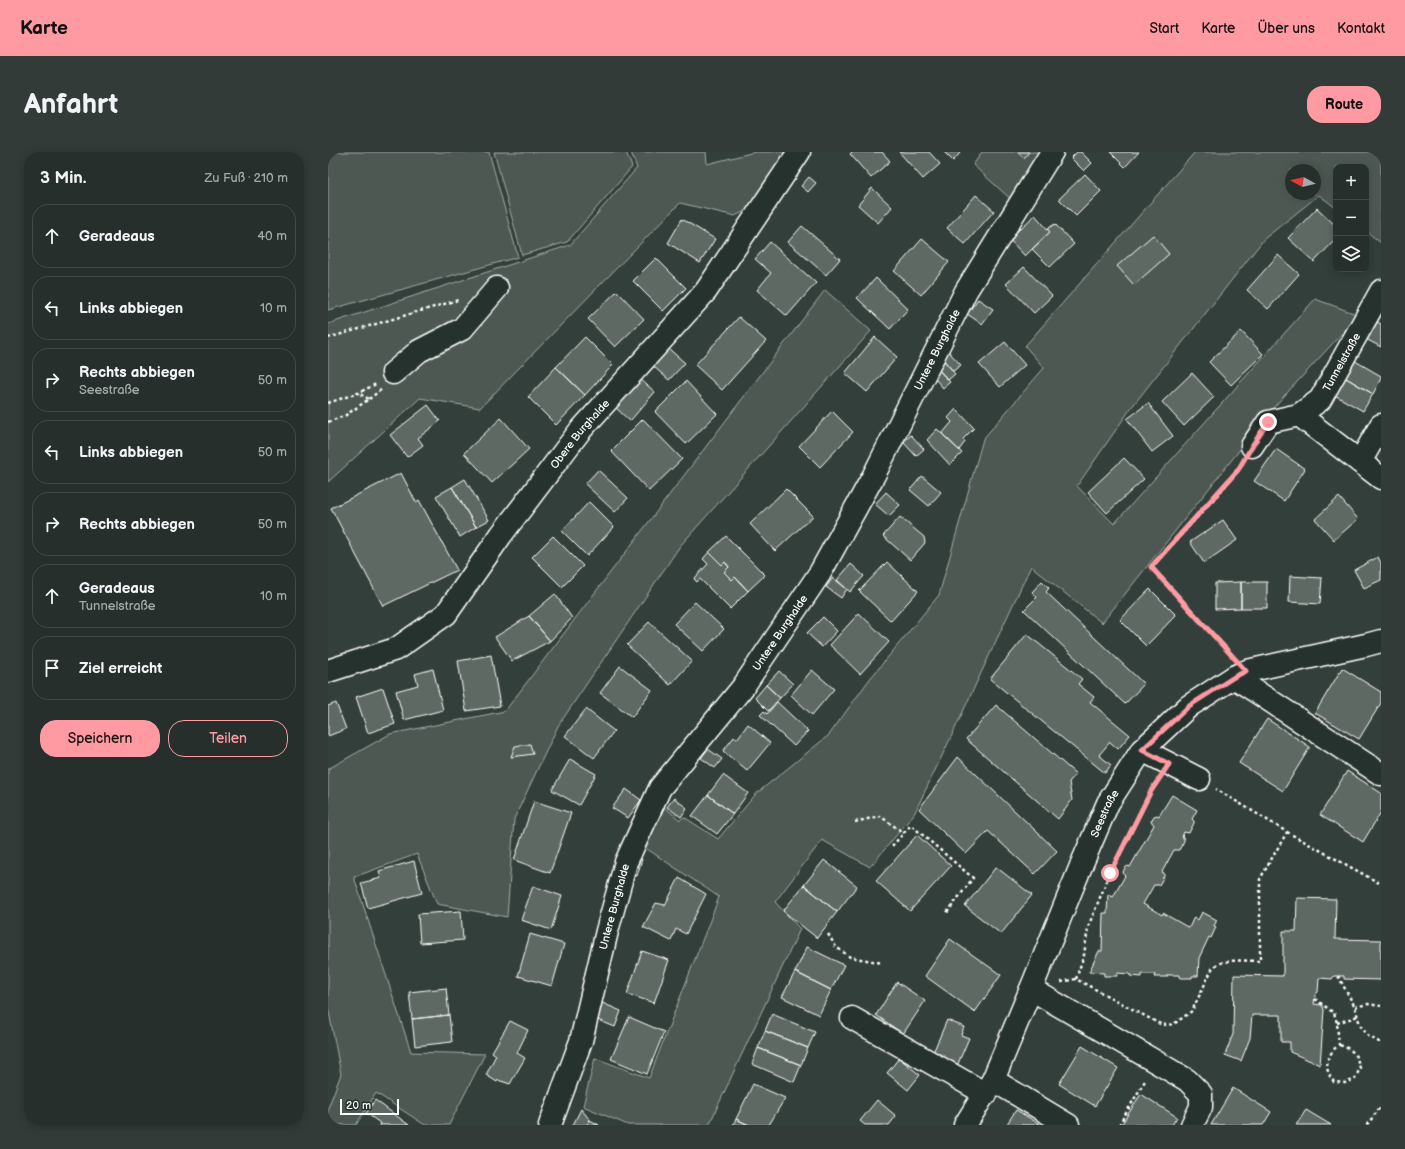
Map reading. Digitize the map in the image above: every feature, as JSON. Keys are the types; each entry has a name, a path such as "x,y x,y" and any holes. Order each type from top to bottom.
{"street":[{"name":"Obere Burghalde","path":"328,671 396,649 446,614 501,535 579,432 706,291 799,152"},
{"name":"Untere Burghalde","path":"550,1125 581,1041 607,931 626,862 660,788 743,687 820,574 882,461 966,291 1052,152"},
{"path":"393,373 419,351 462,329 497,288"},
{"name":"Tunnelstraße","path":"1252,446 1268,422 1299,415 1320,400 1381,291"},
{"path":"1299,415 1381,478"},
{"path":"1360,462 1381,425"},
{"name":"Seestraße","path":"965,1125 989,1087 1031,990 1108,803 1142,750 1189,706 1240,674 1381,641"},
{"path":"1240,674 1381,774"},
{"path":"1142,750 1199,779"},
{"path":"1031,990 1187,1080 1201,1094 1201,1107 1192,1125"},
{"path":"852,1018 1068,1125"}],"path":[{"path":"328,338 459,300"},
{"path":"328,403 358,393 373,386 393,373"},
{"path":"328,422 346,414 368,400 358,393"},
{"path":"1240,674 1151,567 1238,470 1252,446"},
{"path":"1076,979 1084,955 1088,927 1110,873 1151,791 1169,764"},
{"path":"1199,779 1287,832 1381,884"},
{"path":"855,822 880,816 904,833"},
{"path":"892,846 911,825 973,878 946,914"},
{"path":"1031,990 1076,979 1162,1024 1174,1024 1192,1011 1196,1005 1202,988 1213,968 1218,963 1260,962 1260,879 1287,832"},
{"path":"828,934 836,947 850,957 883,963"},
{"path":"1338,976 1355,1007 1360,1025 1368,1036 1379,1042 1381,1041"},
{"path":"1315,999 1334,1012 1337,1023 1339,1045"},
{"path":"1355,1007 1368,1004 1381,1006"},
{"path":"1337,1023 1358,1016"},
{"path":"1339,1045 1347,1047 1356,1055 1360,1068 1355,1079 1345,1083 1334,1082 1328,1072 1328,1060 1333,1049 1339,1045"},
{"path":"1119,1125 1156,1062"},
{"path":"1367,1125 1381,1106"}],"shaded area":[{"path":"328,152 489,152 518,257 328,310"},
{"path":"494,152 626,152 632,167 567,242 522,255"},
{"path":"631,152 706,152 707,164 755,152 792,152 749,209 735,216 680,203 480,408 420,398 328,482 328,324 570,245 637,168"},
{"path":"982,152 1044,152 1015,203 973,165"},
{"path":"1195,152 1375,152 1381,157 1381,243 1369,233 1369,164 1333,164 1333,206 1321,197 1321,164 1285,164 1285,200 1313,200 1264,239 1131,408 1077,486 1114,524 1315,299 1359,315 1273,408 1102,623 1031,566 914,814 870,867 822,840 775,902 800,929 709,1125 628,1125 583,1106 595,1058 649,1078 719,897 644,847 663,806 680,820 684,817 718,839 756,794 829,735 869,680 939,595 983,439 1044,368 1025,346"},
{"path":"825,290 871,331 680,546 558,726 514,819 507,917 437,904 417,854 354,877 411,1052 485,1054 449,1125 425,1125 376,1093 356,1125 328,1125 328,1108 341,1074 328,1007 328,769 390,734 505,711"}],"building":[{"path":"852,152 882,152 890,161 871,178 850,154"},
{"path":"899,152 929,152 940,164 923,179"},
{"path":"944,152 961,152 953,161"},
{"path":"1017,152 1029,152 1024,158"},
{"path":"1077,152 1081,152 1092,163 1084,171 1071,158"},
{"path":"1110,152 1139,152 1125,167"},
{"path":"1085,174 1101,191 1076,216 1059,199"},
{"path":"809,177 816,183 808,192 801,186"},
{"path":"872,188 892,207 878,223 858,205"},
{"path":"976,195 994,211 965,244 947,228"},
{"path":"1317,208 1333,223 1333,242 1314,262 1288,238"},
{"path":"1035,215 1050,232 1025,256 1009,239"},
{"path":"682,219 715,239 700,263 668,243"},
{"path":"1055,224 1074,244 1050,267 1032,249 1050,232 1047,229"},
{"path":"802,226 840,259 826,275 788,242"},
{"path":"1153,235 1169,254 1134,285 1117,266"},
{"path":"922,239 949,262 921,295 894,271"},
{"path":"770,242 816,283 787,316 757,290 771,273 755,259"},
{"path":"1278,255 1299,274 1268,309 1247,290"},
{"path":"656,258 686,288 663,311 633,281"},
{"path":"1024,267 1052,296 1034,313 1006,284"},
{"path":"876,278 908,309 890,329 857,298"},
{"path":"617,291 644,319 615,347 588,319"},
{"path":"978,299 993,309 982,324 967,314"},
{"path":"739,317 766,341 722,390 695,365"},
{"path":"1372,319 1381,324 1381,347 1362,337"},
{"path":"1241,331 1263,354 1231,385 1209,362"},
{"path":"585,337 613,365 585,395 556,367"},
{"path":"875,337 897,357 867,392 845,373"},
{"path":"1005,342 1025,365 1000,387 979,364"},
{"path":"669,349 685,363 669,380 653,366"},
{"path":"947,350 961,365 953,371 942,358"},
{"path":"942,358 955,374 948,380 937,368"},
{"path":"1350,358 1381,376 1373,394 1341,375"},
{"path":"556,367 585,395 556,425 528,397"},
{"path":"937,368 950,382 943,388 930,373"},
{"path":"1192,373 1214,397 1184,426 1162,402"},
{"path":"1341,375 1373,394 1363,411 1331,393"},
{"path":"640,379 655,392 630,421 615,407"},
{"path":"686,381 717,414 686,444 655,412"},
{"path":"1148,403 1173,436 1152,452 1127,419"},
{"path":"428,405 440,421 418,438 423,445 407,457 390,435"},
{"path":"956,409 974,428 963,439 965,442 959,450 942,434 952,422 948,418"},
{"path":"832,411 853,432 820,467 799,446"},
{"path":"501,418 529,449 492,483 464,453"},
{"path":"643,419 682,459 649,491 611,451"},
{"path":"937,429 962,453 950,465 927,440"},
{"path":"911,435 924,449 916,456 903,442"},
{"path":"1276,449 1305,469 1284,501 1254,481"},
{"path":"1124,458 1144,479 1107,513 1088,492"},
{"path":"598,470 628,498 615,512 585,484"},
{"path":"401,473 416,502 419,500 457,570 383,606 331,508"},
{"path":"922,476 941,492 929,506 910,490"},
{"path":"465,479 489,520 476,527 452,487"},
{"path":"452,487 476,527 460,537 436,496"},
{"path":"786,489 813,516 775,551 750,524"},
{"path":"886,492 900,505 889,516 875,504"},
{"path":"1339,497 1358,519 1334,540 1315,519"},
{"path":"589,502 614,527 587,556 562,531"},
{"path":"900,517 924,537 925,543 910,560 883,536"},
{"path":"1223,520 1237,540 1204,563 1190,542"},
{"path":"553,536 583,566 562,587 532,557"},
{"path":"726,536 765,575 748,591 735,577 732,580 724,572 729,567 725,562 722,565 709,552"},
{"path":"709,552 722,565 725,562 729,567 724,572 732,580 735,577 748,591 730,609 700,579 697,582 694,579 708,564 703,559"},
{"path":"1378,557 1381,563 1381,580 1364,588 1354,570"},
{"path":"887,562 918,591 891,621 859,591"},
{"path":"851,564 864,576 850,592 837,580"},
{"path":"1290,576 1322,578 1320,604 1289,602"},
{"path":"833,578 847,589 841,598 826,587"},
{"path":"1042,581 1049,588 1046,592 1144,684 1125,704 1024,610 1037,597 1032,592"},
{"path":"1241,582 1241,608 1215,609 1215,583"},
{"path":"1241,582 1267,582 1267,608 1241,608"},
{"path":"1150,589 1176,615 1146,646 1120,620"},
{"path":"555,594 572,618 550,641 529,616"},
{"path":"695,602 724,629 703,651 674,624"},
{"path":"859,613 889,642 860,674 830,645"},
{"path":"529,616 550,641 512,661 495,637"},
{"path":"823,617 837,631 822,647 807,633"},
{"path":"649,622 692,661 670,685 627,645"},
{"path":"1027,634 1082,679 1078,684 1094,697 1090,702 1130,735 1118,749 1110,742 1099,755 1111,765 1105,773 990,679"},
{"path":"491,655 500,706 466,711 458,661"},
{"path":"620,666 652,690 632,717 600,693"},
{"path":"1342,668 1381,692 1381,703 1359,739 1315,713"},
{"path":"433,669 443,710 404,720 396,691 418,685 415,674"},
{"path":"812,670 834,689 812,715 791,695"},
{"path":"779,671 793,684 780,698 766,685"},
{"path":"766,685 780,698 768,711 755,698"},
{"path":"383,688 395,724 368,733 356,697"},
{"path":"777,702 808,731 794,746 760,715 764,711 767,714"},
{"path":"336,703 346,729 328,736 328,706"},
{"path":"996,705 1076,774 1069,782 1072,800 1058,819 966,739"},
{"path":"586,709 614,731 594,758 565,736"},
{"path":"1267,719 1310,747 1283,791 1239,763"},
{"path":"748,724 770,743 747,771 723,751 734,737 737,739"},
{"path":"530,744 533,754 511,757 515,746"},
{"path":"708,749 722,759 715,768 701,758"},
{"path":"958,757 1057,851 1035,874 988,831 966,854 919,809"},
{"path":"570,759 596,774 579,805 552,790"},
{"path":"1347,771 1381,793 1381,812 1363,842 1320,815"},
{"path":"723,775 748,793 733,814 708,795"},
{"path":"626,789 641,800 628,818 612,808"},
{"path":"708,795 733,814 717,834 692,816"},
{"path":"1172,795 1197,810 1192,819 1194,823 1189,833 1184,832 1182,837 1184,838 1184,841 1179,850 1174,850 1162,872 1164,873 1164,876 1159,885 1154,885 1143,904 1162,915 1163,913 1189,928 1194,917 1198,920 1202,912 1217,920 1214,926 1216,927 1211,938 1209,937 1199,958 1198,976 1192,976 1192,978 1180,978 1180,975 1154,977 1155,974 1142,974 1142,977 1117,973 1117,976 1104,976 1104,973 1089,972 1099,951 1102,951 1103,913 1107,913 1108,894 1113,897 1125,876 1123,872 1125,868 1128,866 1130,867 1154,825 1151,821 1154,816 1159,816"},
{"path":"674,798 687,808 681,817 667,807"},
{"path":"534,801 571,813 550,873 514,860"},
{"path":"917,835 951,866 910,911 876,881"},
{"path":"633,857 642,859 637,876 629,874"},
{"path":"824,860 857,886 837,912 804,885"},
{"path":"414,861 422,893 368,908 361,883 381,878 379,871"},
{"path":"996,867 1032,895 1001,934 965,906"},
{"path":"679,878 706,894 686,934 676,929 671,941 643,927 656,903 665,905"},
{"path":"804,885 837,912 817,938 783,911"},
{"path":"533,886 562,896 551,930 521,920"},
{"path":"1297,898 1336,899 1335,939 1381,940 1381,980 1344,979 1344,976 1334,976 1332,979 1319,978 1318,992 1315,995 1314,1004 1322,1005 1324,1010 1320,1065 1290,1052 1290,1042 1281,1042 1281,1015 1252,1015 1250,1038 1241,1061 1225,1055 1233,1034 1234,975 1283,976 1283,931 1296,931"},
{"path":"461,911 463,940 420,943 418,914"},
{"path":"530,934 564,944 552,986 518,976"},
{"path":"950,939 1001,975 975,1012 925,976"},
{"path":"807,947 844,965 831,990 795,972"},
{"path":"642,951 669,960 654,1003 627,994"},
{"path":"795,972 831,990 819,1015 782,997"},
{"path":"897,982 925,1001 903,1034 876,1015"},
{"path":"446,988 449,1015 412,1019 409,992"},
{"path":"600,1002 621,1011 615,1027 593,1018"},
{"path":"772,1014 815,1032 808,1048 765,1031"},
{"path":"449,1015 452,1042 415,1046 412,1019"},
{"path":"629,1017 664,1032 647,1074 611,1059"},
{"path":"947,1020 964,1027 961,1035 969,1038 957,1066 932,1055"},
{"path":"510,1021 528,1030 517,1053 525,1058 510,1084 498,1080 497,1082 486,1075 496,1055 492,1052"},
{"path":"765,1031 808,1048 801,1065 758,1048"},
{"path":"1082,1046 1118,1068 1095,1106 1059,1084"},
{"path":"758,1048 801,1065 794,1082 752,1064"},
{"path":"899,1058 920,1075 908,1090 887,1073"},
{"path":"753,1084 785,1098 769,1125 749,1125 736,1119"},
{"path":"1233,1088 1271,1112 1263,1125 1211,1125"},
{"path":"1141,1094 1177,1117 1172,1125 1121,1125"},
{"path":"375,1100 409,1125 379,1125 380,1123 366,1113"},
{"path":"877,1100 896,1116 889,1125 865,1125 860,1121"},
{"path":"581,1109 590,1120 587,1125 573,1125"},
{"path":"1016,1110 1041,1125 1008,1125 1007,1124"},
{"path":"1306,1110 1331,1125 1296,1125"},
{"path":"736,1119 749,1125 733,1125"},
{"path":"590,1120 599,1125 587,1125"}],"route":[{"path":"1110,873 1151,791 1169,764 1142,750 1189,706 1246,671 1151,567 1238,470 1268,422"}]}
